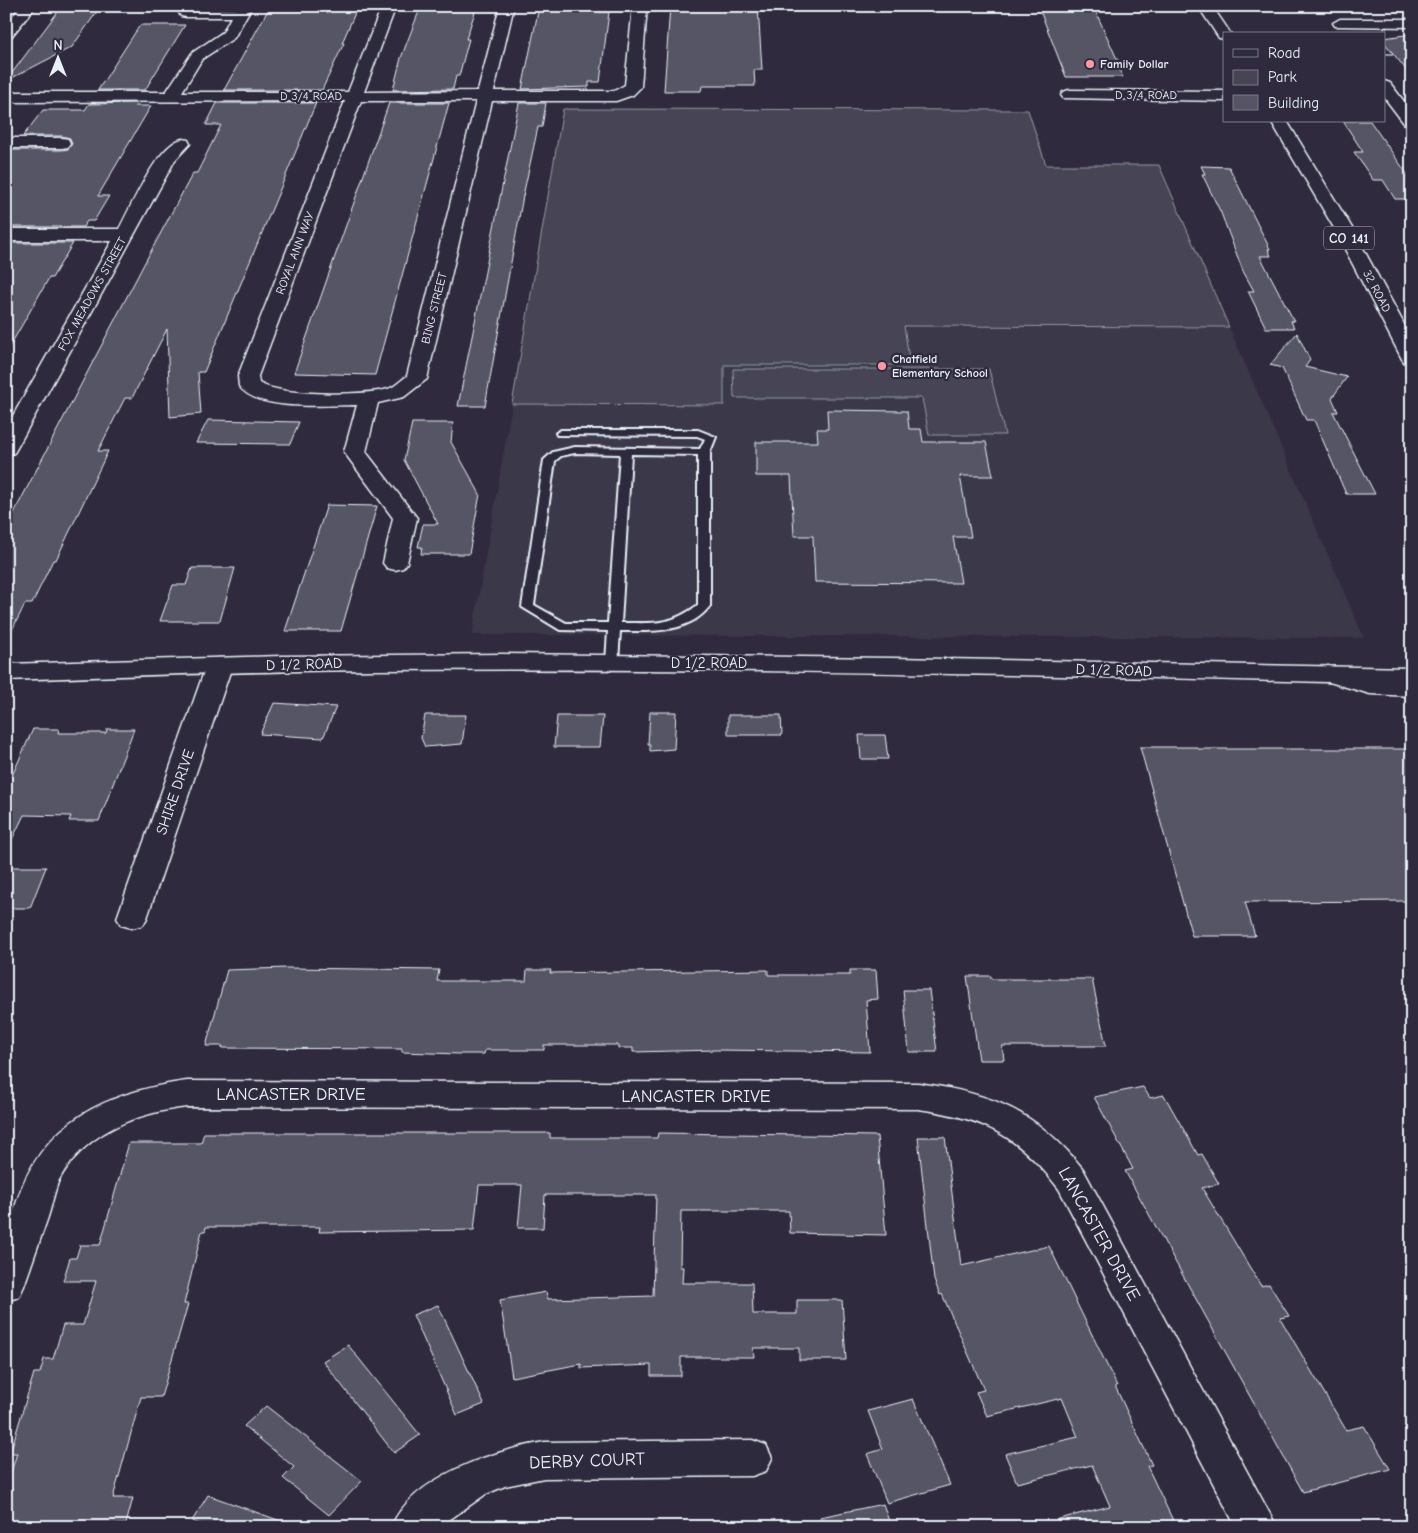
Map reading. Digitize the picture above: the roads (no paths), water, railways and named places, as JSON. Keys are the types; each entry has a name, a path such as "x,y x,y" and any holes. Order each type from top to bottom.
{"street":[{"path":"6,34 29,6"},
{"name":"ROYAL ANN WAY","path":"368,399 271,397 254,390 247,381 389,6"},
{"name":"BING STREET","path":"368,399 397,393 418,379 507,6"},
{"name":"D 3/4 ROAD","path":"13,97 616,96 628,92 633,87 640,6"},
{"path":"1206,6 1223,34"},
{"path":"186,13 243,10"},
{"path":"171,97 190,63 197,56 229,35 243,10"},
{"path":"1340,23 1412,23"},
{"path":"1387,93 1412,97"},
{"path":"1387,93 1412,123"},
{"name":"D 3/4 ROAD","path":"1069,95 1223,96"},
{"path":"6,115 13,97"},
{"name":"32 ROAD","path":"1279,122 1343,228 1412,359"},
{"path":"6,143 62,143"},
{"name":"FOX MEADOWS STREET","path":"6,448 168,157 182,144"},
{"path":"6,235 125,235"},
{"path":"368,399 355,452 405,518 395,564"},
{"name":"D 1/2 ROAD","path":"6,672 372,662 612,662 873,663 1412,676"},
{"name":"SHIRE DRIVE","path":"132,918 219,666"},
{"path":"1328,674 1370,686 1412,688"},
{"name":"LANCASTER DRIVE","path":"6,1286 38,1191 46,1172 58,1154 81,1132 116,1110 163,1096 187,1094 898,1096 943,1099 968,1104 992,1112 1014,1124 1047,1148 1060,1163 1071,1179 1257,1527"},
{"name":"DERBY COURT","path":"411,1527 431,1507 456,1488 484,1474 514,1464 544,1460 752,1458"}],"lane":[{"path":"561,434 698,433 711,438 704,452 704,606 688,618 667,627 564,627 528,607 550,460 557,454 575,450 704,452"},
{"path":"612,662 626,450"}],"waterway":[{"path":"1386,54 1404,54"}],"place":[{"name":"Family Dollar","path":"1090,64"},
{"name":"Chatfield Elementary School","path":"882,366"}]}
